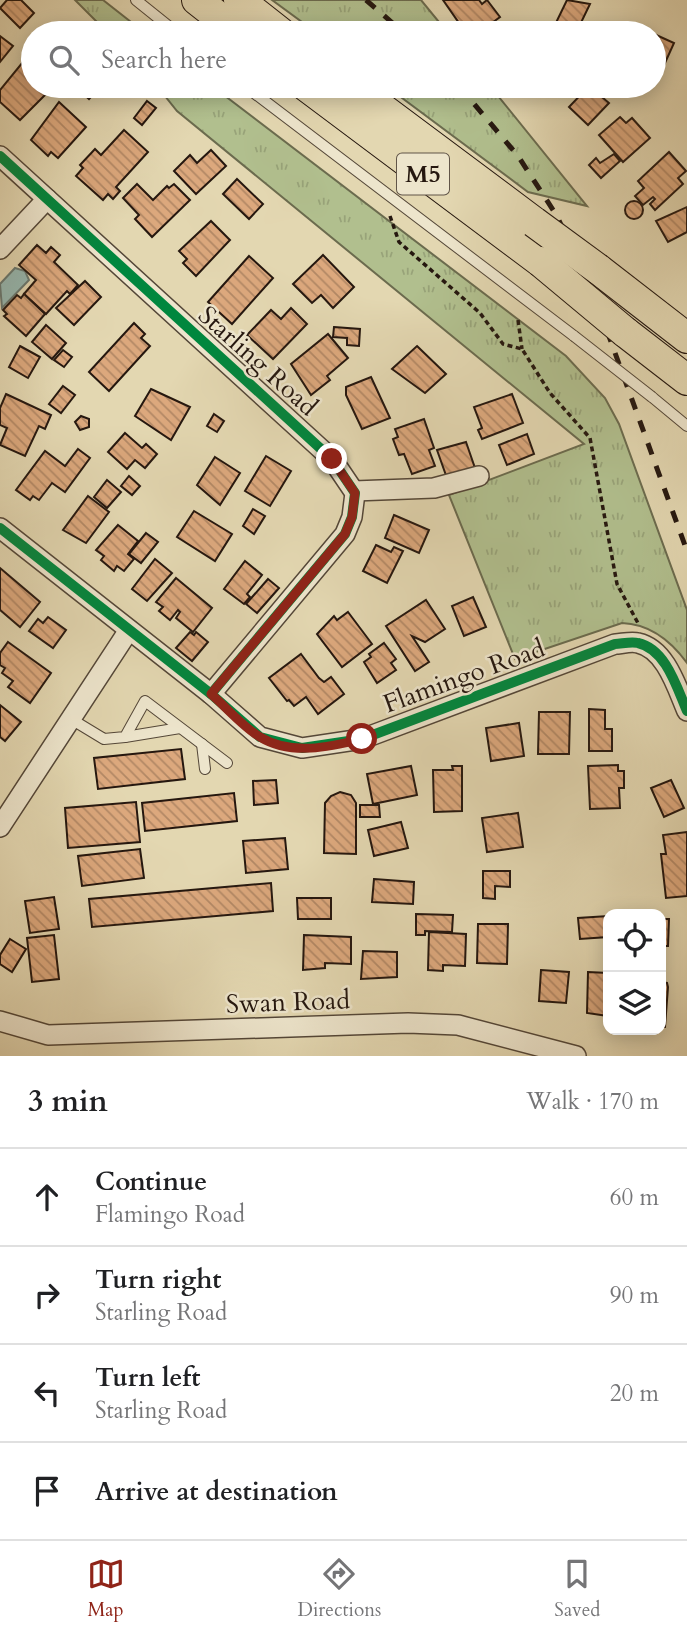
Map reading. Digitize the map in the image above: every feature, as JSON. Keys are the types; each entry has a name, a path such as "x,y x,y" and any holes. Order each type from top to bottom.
{"main road":[{"path":"197,0 224,21"},
{"path":"239,0 266,21"},
{"name":"M5","path":"322,98 541,262 687,380"},
{"name":"M5","path":"368,98 687,338"}],"street":[{"name":"Starling Road","path":"0,156 332,459 354,491"},
{"path":"0,249 47,199"},
{"path":"211,694 345,534 352,517 354,491 434,488 479,476"},
{"name":"Flamingo Road","path":"0,528 211,694 260,737 302,748 332,746 362,739 615,645 642,645"},
{"path":"0,827 129,630"},
{"path":"642,645 656,653 670,671 687,711"},
{"name":"Swan Road","path":"0,1021 48,1035 408,1023 458,1025 576,1056"}],"lane":[{"path":"136,0 162,21"},
{"path":"261,98 575,336 687,426"},
{"path":"125,737 145,701 227,763"},
{"path":"71,719 104,739 180,728"},
{"path":"202,744 205,769"}],"path":[{"path":"390,216 399,242 481,313 503,344 522,349"},
{"path":"518,320 522,349 550,393 590,438 617,584 623,599 638,621 642,645"}],"green space":[{"path":"75,0 103,0 130,21 96,21"},
{"path":"272,0 421,0 438,21 301,21"},
{"path":"167,98 228,98 566,356 605,398 619,424 687,610 687,663 674,648 651,630 622,623 515,659 449,495 584,444 177,111"},
{"path":"402,98 500,98 587,206 528,192"}],"water":[{"path":"15,268 25,271 29,280 2,308 0,284"}],"building":[{"path":"7,0 21,0 34,13 27,21 21,21 20,28 0,8"},
{"path":"443,0 479,0 482,4 487,0 500,17 495,21 458,21"},
{"path":"567,0 590,4 582,21 557,21"},
{"path":"0,36 13,46 0,62"},
{"path":"666,39 674,43 666,61"},
{"path":"21,64 21,98 42,98 20,120 0,102 0,90"},
{"path":"578,98 603,98 609,103 588,125 569,107"},
{"path":"147,101 156,108 142,125 134,118"},
{"path":"59,102 86,127 58,158 51,152 48,156 31,140"},
{"path":"620,117 626,123 632,118 650,138 623,162 599,135"},
{"path":"124,130 148,152 116,187 120,191 113,199 108,194 103,200 76,176 83,168 80,165 95,149 101,155"},
{"path":"211,150 226,166 196,194 174,171 190,155 197,163"},
{"path":"669,152 686,171 678,178 683,184 655,210 650,204 655,199 653,197 643,205 635,196 644,188 638,181"},
{"path":"614,154 620,161 601,178 589,165 596,158 600,163"},
{"path":"237,179 263,204 249,219 223,194"},
{"path":"137,184 153,200 167,186 169,188 174,184 190,200 152,237 135,219 139,215 123,198"},
{"path":"634,201 640,204 643,210 640,216 634,219 628,216 625,210 628,204"},
{"path":"687,207 687,232 668,242 656,221"},
{"path":"211,221 230,240 196,276 183,263 187,259 179,251"},
{"path":"37,245 46,253 51,247 60,255 54,262 78,285 70,294 67,291 46,314 24,294 36,280 19,265"},
{"path":"323,255 354,287 333,308 321,295 312,303 293,284"},
{"path":"249,256 273,278 232,324 208,302"},
{"path":"85,281 101,297 74,325 56,308"},
{"path":"24,294 45,314 26,336 4,316 7,314 3,310 17,295 21,298"},
{"path":"291,308 307,324 273,359 247,335 271,310 281,319"},
{"path":"134,323 145,334 141,338 150,346 109,391 89,372"},
{"path":"46,325 66,343 52,359 32,342"},
{"path":"334,327 360,329 359,346 347,345 347,338 333,337"},
{"path":"328,334 348,358 327,376 330,380 311,395 291,364"},
{"path":"20,346 40,357 28,378 9,367"},
{"path":"417,346 446,374 425,393 392,369"},
{"path":"63,350 72,357 64,367 54,360"},
{"path":"371,377 390,418 362,429 346,395 346,387"},
{"path":"63,386 75,395 61,413 49,404"},
{"path":"151,389 190,407 171,440 135,416"},
{"path":"6,394 51,415 45,429 39,426 25,456 0,445 7,428 0,425 0,408"},
{"path":"512,394 523,423 482,439 478,430 482,428 474,407"},
{"path":"214,414 224,421 217,432 207,426"},
{"path":"81,416 89,419 89,427 80,430 75,422"},
{"path":"424,419 434,448 429,450 435,466 412,474 404,454 399,455 393,439 398,437 395,429"},
{"path":"125,433 142,448 146,444 157,454 145,468 135,460 127,469 108,452"},
{"path":"527,434 534,454 507,465 499,445"},
{"path":"466,442 476,471 448,481 437,450"},
{"path":"78,449 90,458 65,492 52,483 39,500 33,496 30,500 16,490 45,451 65,466"},
{"path":"266,456 291,471 270,506 245,491"},
{"path":"215,457 240,473 220,505 197,485"},
{"path":"129,476 140,486 132,495 121,486"},
{"path":"107,480 121,492 107,508 94,497"},
{"path":"88,496 109,512 86,543 63,530"},
{"path":"253,509 265,516 254,534 243,526"},
{"path":"194,511 232,534 215,561 177,537"},
{"path":"394,515 429,530 419,553 385,538"},
{"path":"118,525 138,541 128,554 134,559 124,571 117,566 114,571 101,560 104,556 96,550"},
{"path":"146,533 158,542 141,563 129,554"},
{"path":"376,545 391,552 394,547 403,551 387,583 363,571"},
{"path":"155,559 172,573 147,601 132,589"},
{"path":"245,561 262,575 247,594 250,597 244,604 224,589"},
{"path":"0,568 40,602 20,627 0,610"},
{"path":"176,578 212,608 193,632 176,618 180,612 178,610 170,620 159,611 163,607 156,602"},
{"path":"268,579 279,588 257,613 246,604"},
{"path":"473,597 486,627 464,636 452,606"},
{"path":"426,600 445,629 425,642 412,636 429,662 415,671 386,626"},
{"path":"348,612 372,644 342,667 317,634 334,616 337,620"},
{"path":"48,617 66,630 53,648 29,631 38,619 43,623"},
{"path":"190,632 194,635 196,632 208,642 192,661 176,648"},
{"path":"8,642 51,673 30,703 8,687 13,681 2,673 5,668 0,665 0,653"},
{"path":"384,643 396,659 391,663 396,670 377,683 364,662 371,657 369,654"},
{"path":"301,654 319,678 324,682 331,677 344,694 318,714 306,697 294,706 287,701 269,678"},
{"path":"0,705 21,722 5,741 0,737"},
{"path":"589,709 605,710 605,729 612,729 612,751 589,751"},
{"path":"539,712 570,712 569,754 538,754"},
{"path":"519,723 524,756 491,761 486,728"},
{"path":"181,749 185,779 98,789 94,758"},
{"path":"618,765 618,771 624,771 624,788 619,788 620,808 590,809 588,766"},
{"path":"411,766 417,795 373,804 367,774"},
{"path":"452,766 462,766 462,811 434,812 433,770 453,770"},
{"path":"276,780 278,803 254,805 253,781"},
{"path":"671,780 684,808 664,817 651,788"},
{"path":"340,792 351,795 356,803 356,854 324,853 325,803"},
{"path":"234,793 237,821 145,831 142,803"},
{"path":"136,802 140,842 68,848 65,808"},
{"path":"360,805 379,805 380,817 360,817"},
{"path":"518,813 523,847 487,852 482,818"},
{"path":"401,822 408,848 374,856 368,830"},
{"path":"687,832 687,896 666,898 661,854 666,854 663,835"},
{"path":"285,838 288,869 246,873 243,841"},
{"path":"140,849 144,878 82,886 78,856"},
{"path":"483,871 510,871 510,887 495,886 495,899 483,898"},
{"path":"374,879 414,882 413,904 372,902"},
{"path":"271,883 273,911 92,927 89,899"},
{"path":"54,897 59,929 30,933 25,901"},
{"path":"297,898 331,898 331,919 298,919"},
{"path":"416,914 453,915 452,932 425,931 425,935 416,935"},
{"path":"603,916 603,937 580,939 578,918"},
{"path":"666,919 669,919 666,946"},
{"path":"478,924 508,924 507,964 477,963"},
{"path":"429,932 466,934 465,966 443,965 443,971 428,970"},
{"path":"54,935 59,979 32,982 27,938"},
{"path":"304,935 351,937 351,964 325,963 325,968 303,970"},
{"path":"10,939 26,949 12,972 0,964 0,955"},
{"path":"363,951 397,952 397,977 361,979"},
{"path":"541,970 569,972 566,1003 539,1001"},
{"path":"588,972 603,973 603,1015 587,1013"},
{"path":"666,983 668,987 666,1014"}],"railway":[{"path":"366,0 390,21"},
{"path":"469,98 518,156 557,216 598,306 687,551"}],"cycle path":[{"path":"0,156 332,459 355,493 352,517 345,534 211,694"},
{"path":"0,528 211,694 260,737 302,748 362,739 615,644 629,642 648,647 663,661 687,711"}],"route":[{"path":"332,459 355,493 352,517 345,534 211,694 260,737 277,744 302,748 332,746 362,739"}]}
